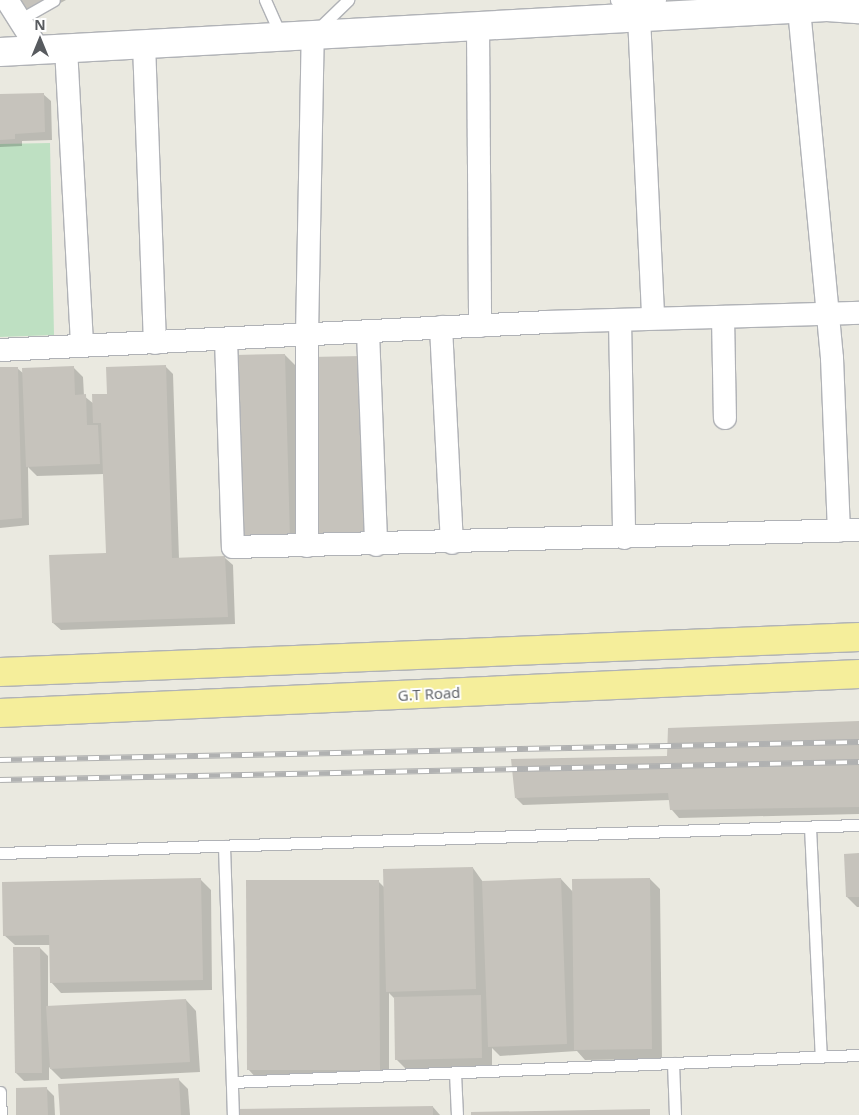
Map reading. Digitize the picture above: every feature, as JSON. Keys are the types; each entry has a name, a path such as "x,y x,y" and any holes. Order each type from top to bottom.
{"highway":[{"path":"0,672 859,637"},
{"name":"G.T Road","path":"0,713 859,674"}],"street":[{"path":"7,0 38,49"},
{"path":"226,339 233,548 849,530 799,8"},
{"path":"0,52 799,8 859,9"},
{"path":"639,17 653,318"},
{"path":"478,25 480,326"},
{"path":"308,546 307,335 313,34"},
{"path":"144,44 155,342"},
{"path":"66,48 82,346"},
{"path":"0,350 441,327 653,318 828,316 859,313"},
{"path":"723,317 725,418"},
{"path":"620,320 624,538"},
{"path":"441,327 452,543"},
{"path":"368,332 376,545"}],"lane":[{"path":"19,20 54,0"},
{"path":"265,0 282,36"},
{"path":"313,34 348,0"},
{"path":"616,0 660,0"},
{"path":"0,853 859,825"},
{"path":"810,827 821,1057"},
{"path":"224,846 233,1115"},
{"path":"232,1082 859,1055"},
{"path":"673,1063 675,1115"},
{"path":"455,1072 457,1115"},
{"path":"0,1092 1,1115"}],"green space":[{"path":"50,143 54,335 0,337 0,144"}],"building":[{"path":"18,0 45,0 24,11"},
{"path":"44,93 45,132 15,134 15,139 0,140 0,94"},
{"path":"285,354 290,539 239,542 235,355"},
{"path":"362,356 368,542 313,542 310,357"},
{"path":"166,365 172,558 225,556 228,617 52,623 49,555 106,553 101,423 93,423 92,394 107,394 106,367"},
{"path":"74,366 75,395 86,394 87,425 98,425 100,464 26,467 22,368"},
{"path":"0,367 18,367 22,518 0,520"},
{"path":"859,721 859,807 670,810 668,793 515,798 511,759 667,756 668,728"},
{"path":"859,853 859,897 846,897 844,854"},
{"path":"473,867 476,989 386,992 383,869"},
{"path":"201,878 203,980 50,983 49,935 3,936 2,882"},
{"path":"561,878 567,1044 488,1047 482,881"},
{"path":"650,878 652,1049 574,1050 572,879"},
{"path":"246,880 379,880 380,1070 247,1070"},
{"path":"13,947 40,947 42,1073 15,1073"},
{"path":"481,995 482,1058 395,1060 394,997"},
{"path":"186,999 190,1062 50,1069 46,1006"},
{"path":"179,1078 181,1115 60,1115 58,1084"},
{"path":"47,1087 48,1115 16,1115 16,1088"},
{"path":"433,1106 433,1115 235,1115 235,1109"},
{"path":"650,1109 650,1115 471,1115 471,1112"}],"railway":[{"path":"0,760 859,742"},
{"path":"0,780 859,762"}]}
